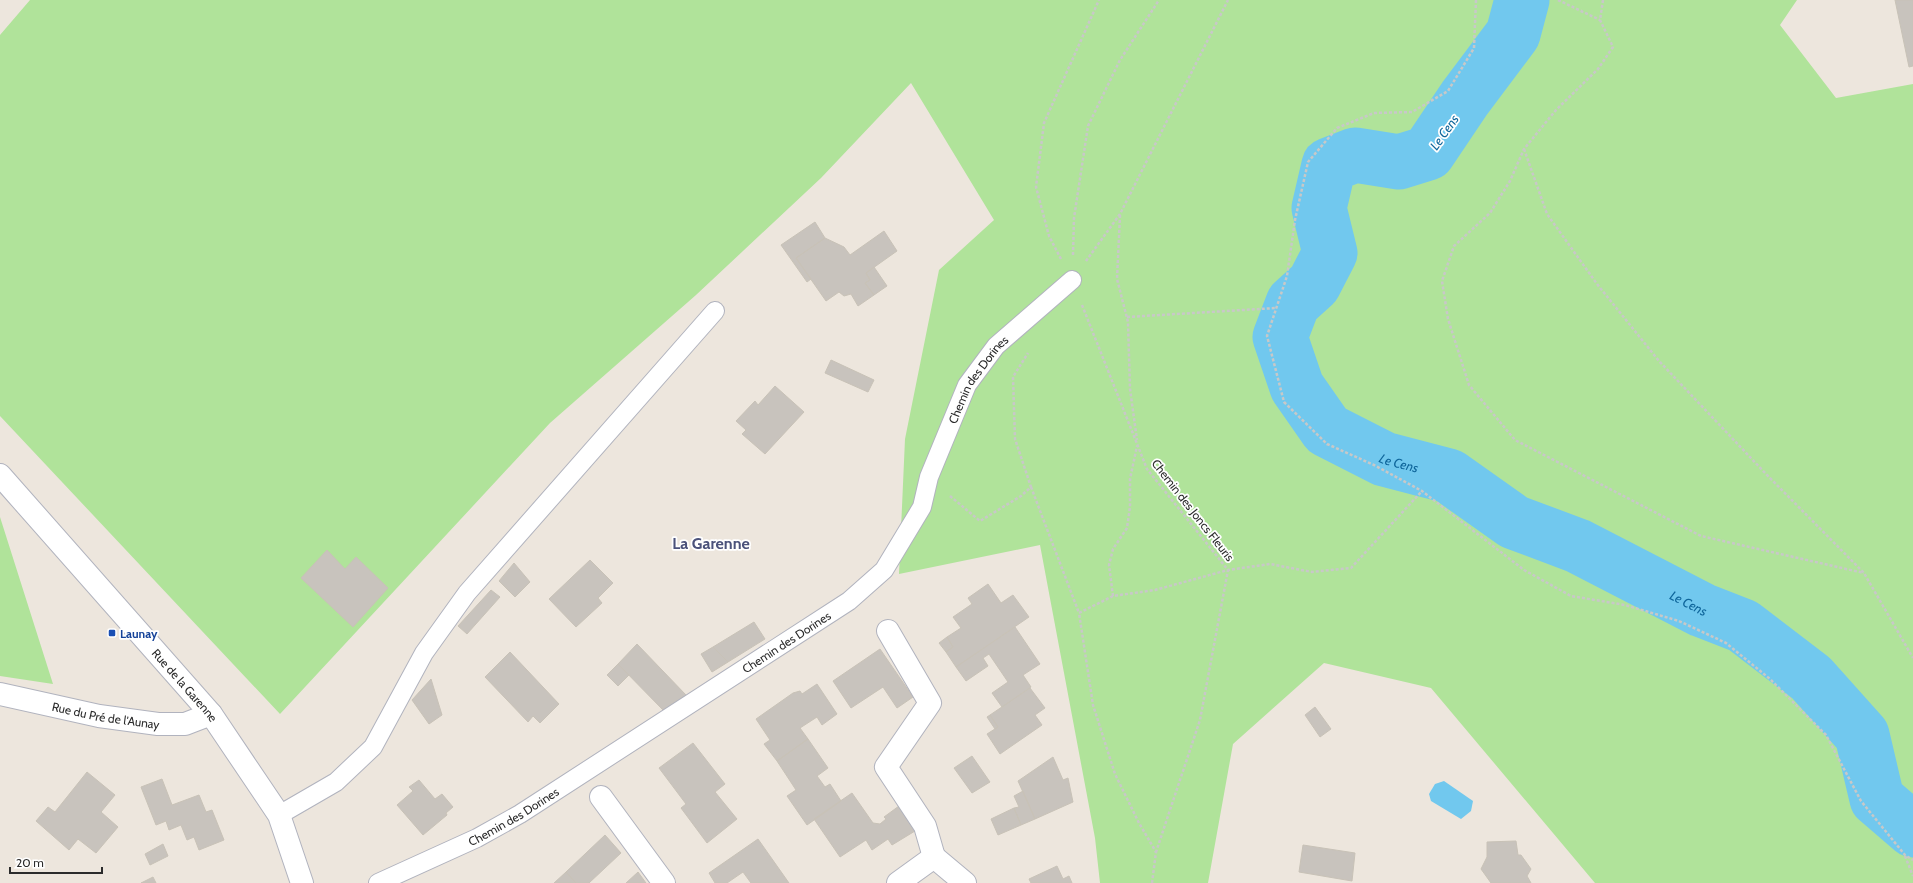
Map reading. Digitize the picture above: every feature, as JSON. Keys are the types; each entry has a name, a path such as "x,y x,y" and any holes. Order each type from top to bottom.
{"street":[{"name":"Rue de la Garenne","path":"0,475 211,714 278,815 302,883"},
{"path":"888,631 930,703 886,767 926,826 934,857 965,883"},
{"name":"Rue du Pré de l'Aunay","path":"0,694 99,716 158,724 185,724 211,714"},
{"path":"601,797 664,883"},
{"path":"898,883 934,857"}],"lane":[{"name":"Chemin des Dorines","path":"378,883 477,838 520,814 849,601 884,570 922,507 929,477 967,385 996,346 1072,280"},
{"path":"278,815 336,782 373,747 424,653 467,593 714,311"}],"path":[{"name":"Chemin des Joncs Fleuris","path":"1099,0 1044,123 1036,188 1049,236 1072,280 1147,469 1228,570 1200,720 1156,852 1152,883"},
{"name":"Chemin des Joncs Fleuris","path":"1072,280 1074,218 1088,126 1120,60 1159,0"},
{"path":"1072,280 1120,214 1228,0"},
{"path":"1476,0 1474,48 1448,91 1412,112 1374,113 1338,128 1308,162 1295,220 1287,276 1267,336 1284,402 1327,444 1374,465 1422,491 1524,570 1571,596 1625,605 1679,621 1726,643 1770,679 1826,735 1861,801 1905,855 1913,876"},
{"path":"1558,0 1600,20"},
{"path":"1603,0 1600,20 1613,46 1598,69 1556,110 1524,148 1510,182 1490,213 1454,246 1442,281 1448,319 1469,385 1515,440 1701,536 1864,573"},
{"path":"1524,148 1548,214 1596,284 1659,361 1766,474 1864,573 1913,658"},
{"path":"1113,596 1110,565 1112,549 1127,528 1130,507 1130,479 1137,445 1130,389 1127,317 1117,279 1120,214"},
{"path":"1127,317 1276,308"},
{"path":"1030,351 1013,378 1015,439 1031,487 1078,613 1093,705 1115,774 1139,823 1156,852"},
{"path":"929,477 956,502 980,521 1021,496 1031,487"},
{"path":"1078,613 1113,596 1155,590 1228,570 1270,564 1312,572 1351,568 1422,491"},
{"path":"1905,855 1913,860"}],"green space":[{"path":"30,0 1797,0 1780,25 1836,98 1913,84 1913,883 1595,883 1431,688 1324,663 1233,744 1208,883 1100,883 1095,838 1040,545 899,574 905,439 939,270 994,220 911,83 821,178 696,295 550,423 280,714 0,416 0,35"},
{"path":"0,517 53,684 0,676"}],"water":[{"path":"1444,781 1473,801 1471,811 1461,819 1431,801 1429,794 1435,784"}],"building":[{"path":"1895,0 1913,0 1913,66 1909,67"},
{"path":"815,222 825,238 796,258 811,279 807,282 781,245"},
{"path":"884,231 897,251 866,273 870,280 865,283 874,295 858,306 851,294 844,296 839,292 826,301 796,258 825,238 844,247 850,255"},
{"path":"874,267 887,286 874,295 865,283 870,280 866,273"},
{"path":"831,360 874,380 868,392 825,373"},
{"path":"775,386 804,412 765,454 742,434 746,430 736,421 755,401 758,405"},
{"path":"327,550 345,569 356,557 388,588 353,627 301,578"},
{"path":"590,560 613,583 598,598 602,603 576,627 549,599"},
{"path":"514,563 530,582 515,597 499,581"},
{"path":"988,584 1001,603 1013,595 1029,617 956,667 946,652 953,647 947,637 961,628 953,617 972,604 968,598"},
{"path":"491,590 500,597 467,634 458,626"},
{"path":"754,622 765,639 728,662 713,647"},
{"path":"1015,627 1040,664 1023,675 1031,687 1002,707 992,693 1008,682 989,654 983,658 988,666 966,681 956,667"},
{"path":"947,637 953,647 946,652 939,643"},
{"path":"637,644 686,695 663,710 618,664"},
{"path":"713,647 728,662 712,672 701,654"},
{"path":"880,649 913,697 897,708 883,687 851,708 833,681"},
{"path":"510,652 559,704 540,723 533,716 528,722 485,677"},
{"path":"618,664 629,675 618,686 607,675"},
{"path":"431,679 442,715 429,724 412,700"},
{"path":"817,684 837,714 822,725 817,717 800,728 808,739 777,761 764,744 770,740 756,719 793,693 800,691 802,694"},
{"path":"1030,688 1045,708 1035,715 1042,725 1000,754 987,734 998,727 990,715"},
{"path":"1315,707 1331,729 1320,737 1305,715"},
{"path":"990,715 998,727 995,729 987,717"},
{"path":"808,739 828,768 817,776 825,787 830,784 841,801 807,825 787,796 796,790 777,761"},
{"path":"693,743 725,784 715,792 737,819 707,843 681,808 686,804 659,768"},
{"path":"972,756 990,782 972,793 954,768"},
{"path":"1053,757 1063,780 1068,778 1073,802 1035,819 1018,781"},
{"path":"87,772 115,795 101,812 118,827 96,853 78,839 69,850 36,821 48,807 55,812"},
{"path":"162,779 172,805 199,795 206,812 212,810 224,840 199,850 194,837 187,840 181,825 169,830 166,821 156,825 141,787"},
{"path":"419,780 435,799 442,794 453,807 446,813 447,815 423,835 397,805 413,791 409,787"},
{"path":"1023,791 1035,819 1021,825 1014,808 1019,807 1014,796"},
{"path":"852,793 873,823 880,824 886,819 884,817 899,806 915,831 892,845 888,839 872,850 866,840 840,857 814,819"},
{"path":"1014,808 1021,825 998,835 991,819"},
{"path":"605,835 621,853 589,883 576,883 566,872"},
{"path":"758,839 789,883 751,883 743,872 727,883 715,883 709,873"},
{"path":"1516,841 1518,855 1521,855 1531,869 1527,876 1531,883 1491,883 1481,869 1487,857 1487,842"},
{"path":"163,844 168,856 150,865 145,854"},
{"path":"1303,845 1355,853 1352,881 1299,872"},
{"path":"1057,866 1063,879 1069,876 1072,883 1031,883 1029,879"},
{"path":"566,872 576,883 554,883"},
{"path":"638,872 646,883 626,883"},
{"path":"153,877 156,883 141,883"}],"waterway":[{"name":"Le Cens","path":"1522,0 1513,34 1465,98 1428,153 1399,162 1355,155 1329,165 1319,208 1330,253 1314,284 1293,303 1280,337 1297,387 1327,430 1384,459 1449,476 1514,522 1578,546 1702,610 1743,626 1811,678 1862,735 1877,799 1913,830"}],"place":[{"name":"Launay","path":"112,633"}],"district":[{"name":"La Garenne","path":"711,543"}]}
